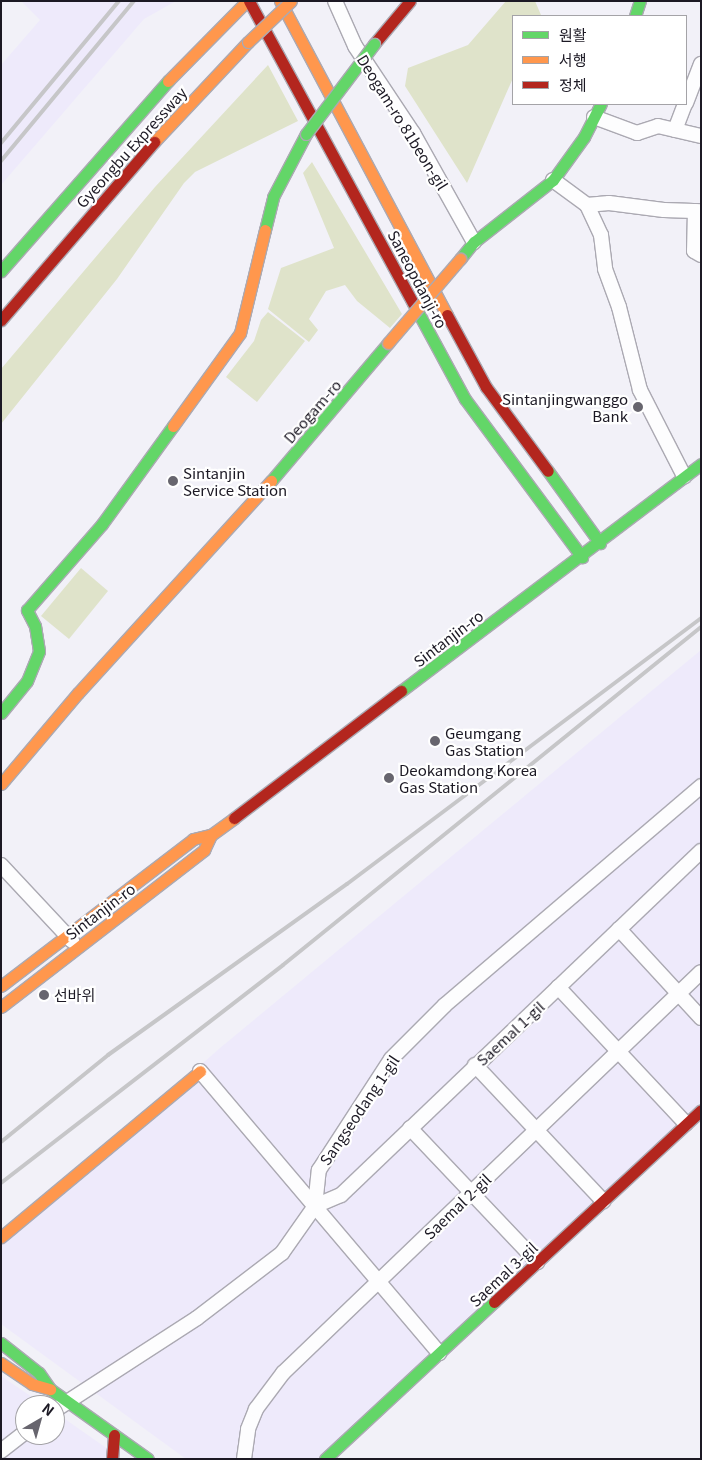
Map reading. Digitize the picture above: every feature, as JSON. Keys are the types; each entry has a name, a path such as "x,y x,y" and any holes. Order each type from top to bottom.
{"main road":[{"name":"Gyeongbu Expressway","path":"1,271 145,105 231,16 248,1"},
{"name":"Saneopdanji-ro","path":"248,1 465,399 582,557"},
{"name":"Saneopdanji-ro","path":"280,1 486,387 600,543"},
{"name":"Gyeongbu Expressway","path":"1,320 122,177 248,42 291,1"},
{"path":"1,713 27,681 39,651 34,626 27,610 102,524 240,333 273,197 306,134 374,44 410,1"},
{"path":"635,15 640,1"},
{"name":"Deogam-ro","path":"3,781 78,693 280,471 474,242 553,180 568,163 600,105"},
{"name":"Sintanjin-ro","path":"1,986 66,934 193,839 211,835 582,557 701,464"},
{"name":"Sintanjin-ro","path":"1,1006 204,850 211,835"},
{"path":"1,1237 200,1071"},
{"name":"Saemal 3-gil","path":"325,1459 701,1110"},
{"path":"1,1344 39,1373 50,1389"},
{"path":"1,1363 32,1384 50,1389 148,1459"},
{"path":"112,1459 114,1435"}],"street":[{"name":"Deogam-ro 81beon-gil","path":"335,1 355,46 413,133 474,242"},
{"path":"687,100 701,64"},
{"path":"675,130 685,105"},
{"path":"594,117 637,133 658,126 701,136"},
{"path":"553,180 587,205 601,235 605,269 619,308 640,390 684,476"},
{"path":"587,205 608,203 698,211 694,252 701,255"},
{"name":"Sangseodang 1-gil","path":"65,1403 197,1318 282,1253 315,1206 319,1170 391,1059 446,1005 701,786"},
{"name":"Saemal 1-gil","path":"315,1206 341,1196 475,1065 701,851"},
{"path":"1,865 78,947"},
{"path":"619,930 701,1018"},
{"name":"Saemal 2-gil","path":"244,1459 248,1429 256,1409 269,1388 701,972"},
{"path":"558,987 686,1124"},
{"path":"475,1065 603,1201"},
{"path":"200,1071 439,1353"},
{"path":"410,1128 537,1262"},
{"path":"1,1451 15,1440"}],"shaded area":[{"path":"21,1 176,1 144,19 1,185 1,65 40,20"},
{"path":"701,650 701,1102 325,1459 186,1459 1,1324 1,1242 220,1048"},
{"path":"1,1376 29,1395 15,1395 15,1445 65,1445 65,1419 122,1459 1,1459"}],"green space":[{"path":"506,1 535,1 541,15 512,15 512,80 467,183 405,86 408,68 468,45"},
{"path":"268,65 298,121 195,172 184,183 117,279 1,424 1,369 155,187"},
{"path":"312,162 402,314 390,328 357,301 345,285 326,291 309,319 318,330 309,342 268,309 281,268 334,248 303,173"},
{"path":"268,312 305,341 257,402 226,377 254,341 261,320"},
{"path":"81,568 108,591 69,639 41,616"}],"railway":[{"path":"1,143 119,1"},
{"path":"1,161 134,1"},
{"path":"1,1142 108,1055 347,884 701,618"},
{"path":"1,1183 283,965 701,627"}],"traffic: fast":[{"path":"635,15 640,1"},
{"path":"306,134 374,44"},
{"path":"1,271 168,81"},
{"path":"460,259 474,242 553,180 584,137 600,105"},
{"path":"265,230 273,197 306,134"},
{"path":"413,303 465,399 582,557"},
{"path":"271,481 388,343"},
{"path":"1,713 27,681 39,651 35,626 27,610 102,524 173,426"},
{"path":"401,691 701,464"},
{"path":"548,471 600,543"},
{"path":"1,781 5,779"},
{"path":"325,1459 494,1302"},
{"path":"1,1343 39,1373 50,1389 148,1459"}],"traffic: slow":[{"path":"168,81 247,1"},
{"path":"280,1 447,315"},
{"path":"248,42 291,1"},
{"path":"154,142 248,42"},
{"path":"173,426 240,333 265,230"},
{"path":"388,343 460,259"},
{"path":"1,784 78,693 271,481"},
{"path":"1,986 193,839 211,835 234,818"},
{"path":"1,1007 204,850 211,835"},
{"path":"1,1237 200,1071"},
{"path":"1,1363 32,1384 50,1389"}],"traffic: jam":[{"path":"249,1 413,303"},
{"path":"374,44 410,1"},
{"path":"1,320 154,142"},
{"path":"447,315 486,387 548,471"},
{"path":"234,818 401,691"},
{"path":"494,1302 701,1110"},
{"path":"112,1459 114,1435"}],"place":[{"name":"Sintanjingwanggo Bank","path":"638,407"},
{"name":"Sintanjin Service Station","path":"173,481"},
{"name":"Geumgang Gas Station","path":"435,741"},
{"name":"Deokamdong Korea Gas Station","path":"389,778"},
{"name":"선바위","path":"44,995"}]}
